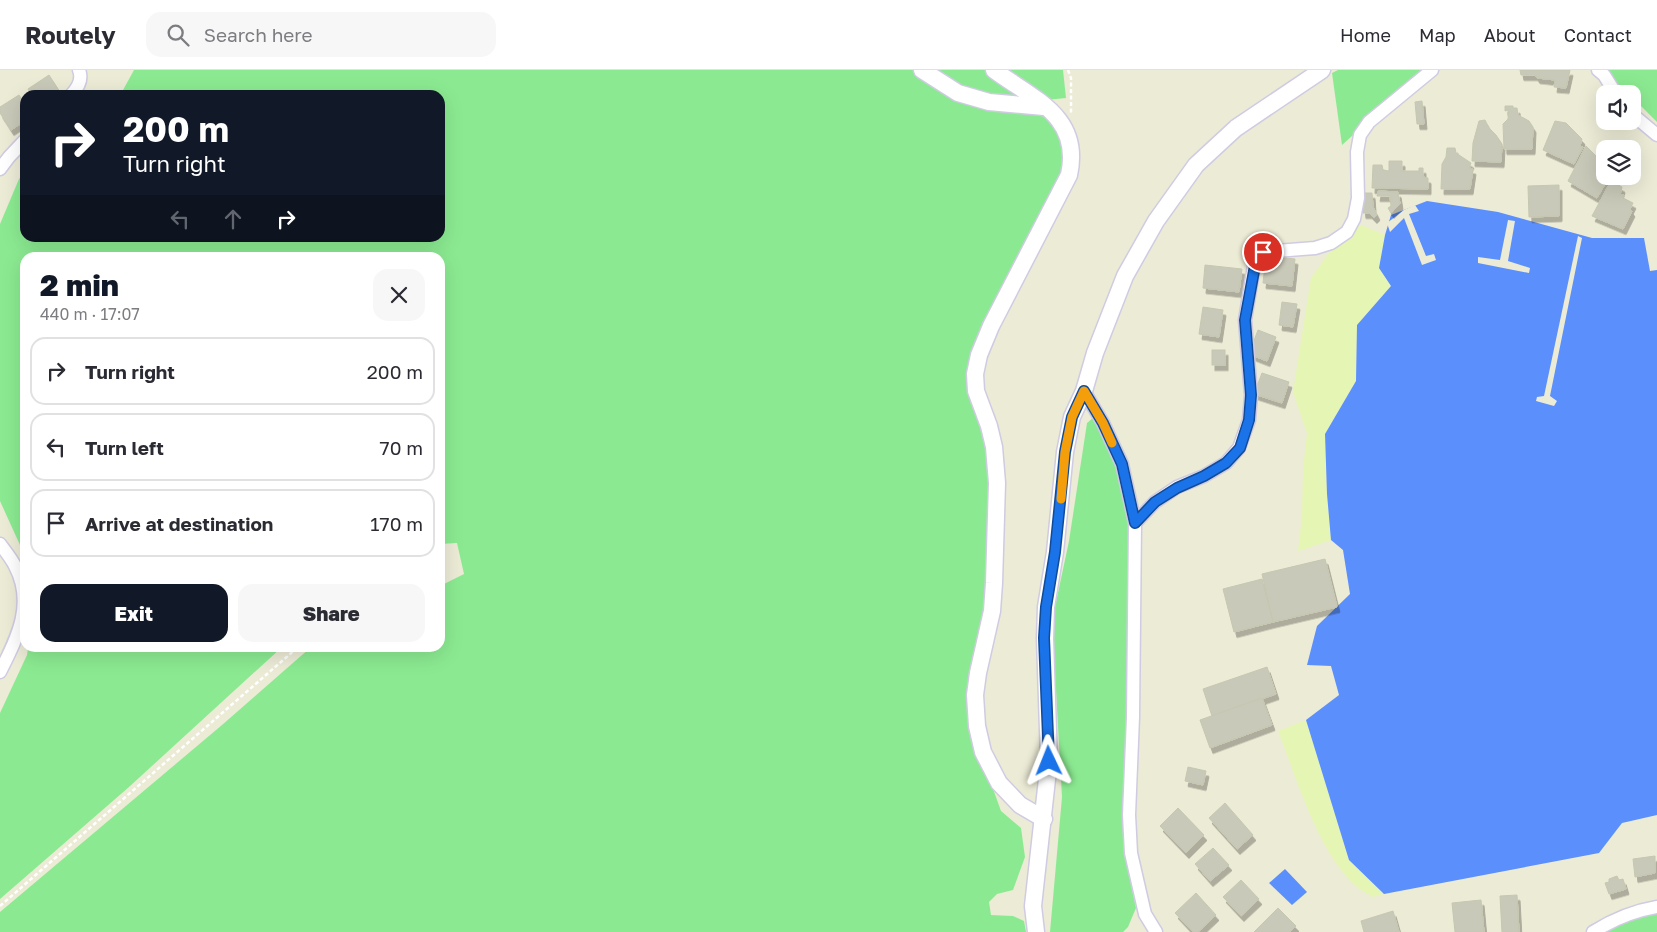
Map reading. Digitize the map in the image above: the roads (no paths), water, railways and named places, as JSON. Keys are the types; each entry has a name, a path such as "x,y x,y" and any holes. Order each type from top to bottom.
{"street":[{"path":"76,90 81,74 79,70"},
{"path":"922,70 958,93 989,102 1047,107"},
{"path":"994,70 1047,107 1062,124 1070,140 1073,160 1069,175 991,326 979,355 975,374 976,391 989,426 994,447 997,483 992,611 978,673 976,695 978,726 983,752 999,783 1020,806 1044,820"},
{"path":"1036,932 1033,906 1044,820 1049,761 1044,638 1046,607 1055,552 1065,452 1072,417 1084,391 1095,352 1125,276 1156,221 1196,165 1236,128 1322,70"},
{"path":"1135,523 1155,502 1177,488 1204,476 1226,463 1240,448 1249,420 1250,403 1245,320 1256,260 1263,252 1315,248 1332,243 1347,232 1354,219 1358,198 1357,152 1360,135 1369,122 1432,70"},
{"path":"1598,70 1610,85"},
{"path":"1641,123 1657,135"},
{"path":"0,169 20,145"},
{"path":"1084,391 1103,423 1122,464 1135,523 1134,717 1129,815 1131,853 1145,914 1156,932"},
{"path":"0,544 16,567 20,579"},
{"path":"0,672 17,638 20,625"},
{"path":"1594,932 1612,920 1638,910 1657,907"}],"water":[{"path":"1427,201 1498,212 1592,238 1644,238 1650,271 1657,270 1657,815 1622,823 1599,853 1384,894 1349,860 1306,720 1339,695 1331,666 1307,665 1317,626 1350,594 1343,550 1331,540 1325,434 1356,381 1357,325 1391,286 1379,268 1391,215"},
{"path":"1285,869 1307,892 1292,905 1269,883"}]}
